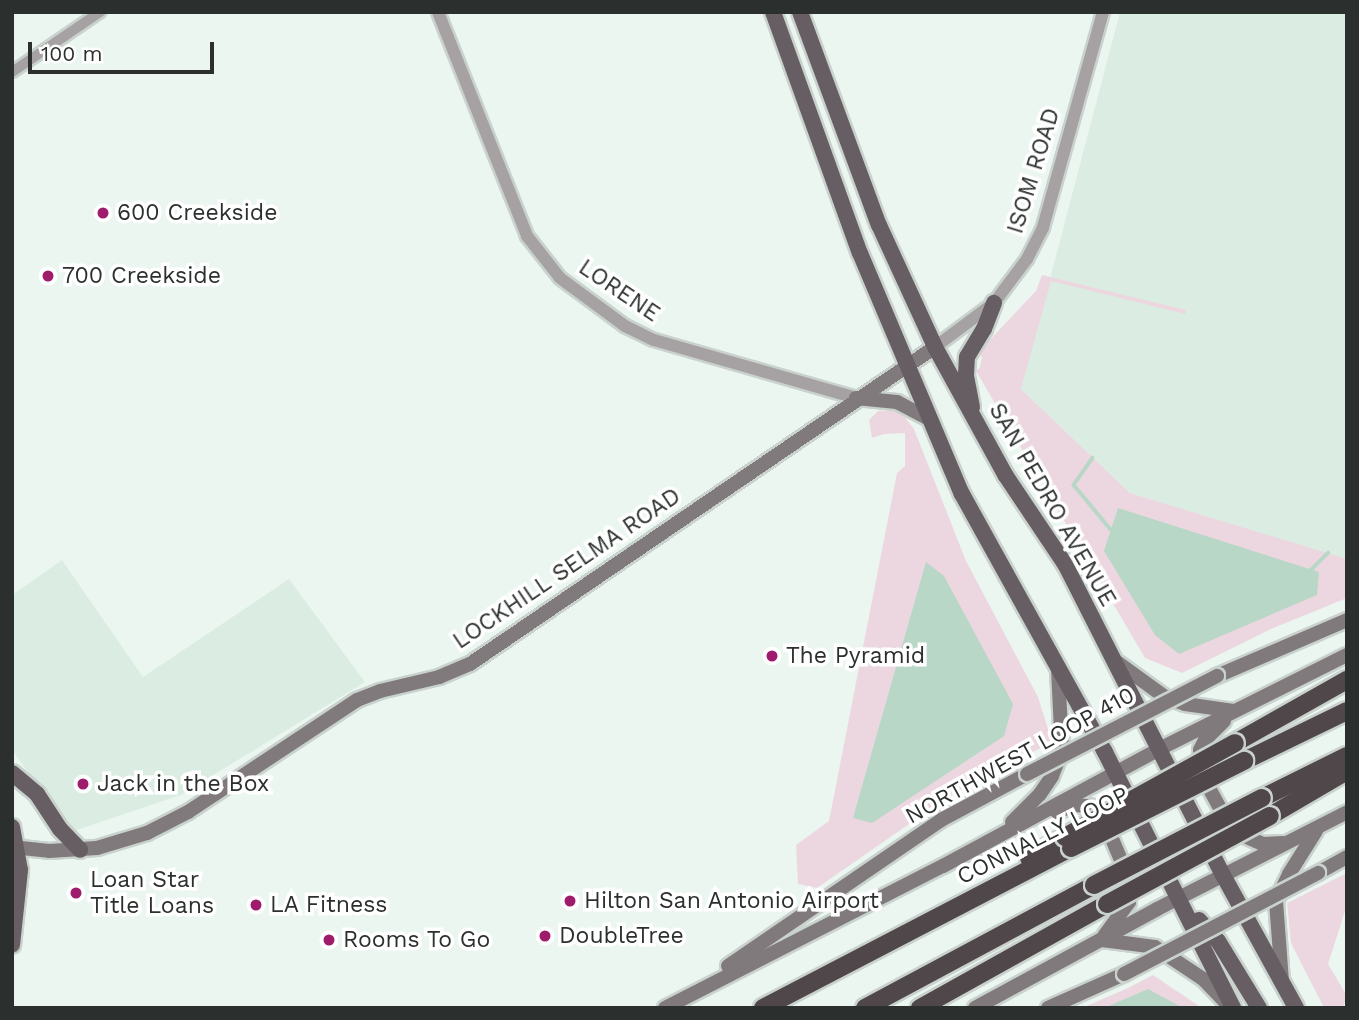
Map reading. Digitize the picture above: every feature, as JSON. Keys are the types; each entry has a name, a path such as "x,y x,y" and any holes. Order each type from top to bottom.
{"highway":[{"path":"762,1008 1068,842 1234,743 1347,680"},
{"name":"CONNALLY LOOP","path":"1068,842 1347,710"},
{"path":"865,1008 1094,885 1347,756"},
{"path":"920,1008 1347,771"}],"main road":[{"path":"772,12 860,254 962,494 1115,772 1232,1008"},
{"name":"SAN PEDRO AVENUE","path":"800,12 879,225 935,346 1006,476 1065,564 1161,748 1223,875 1296,1008"},
{"path":"973,416 966,375 967,357 985,329 994,303"},
{"name":"LOCKHILL SELMA ROAD","path":"14,847 79,850 127,841 169,823 357,700 380,691 439,677 470,664 935,346"},
{"path":"856,398 897,402 929,419"},
{"name":"NORTHWEST LOOP 410","path":"664,1008 746,955 941,820 1217,676 1347,620"},
{"name":"NORTHWEST LOOP 410","path":"664,1008 1161,748 1347,655"},
{"path":"1114,660 1165,696 1185,704 1235,711"},
{"path":"1001,833 1040,794 1052,776 1062,751 1058,670"},
{"path":"1235,711 1205,740 1200,750 1203,777 1227,821 1238,833 1263,844 1287,843"},
{"path":"12,773 37,794 60,829 79,850"},
{"path":"1001,833 1074,805 1090,806 1104,820 1129,878 1129,902 1102,940"},
{"path":"975,1008 1179,898 1347,812"},
{"path":"12,827 20,870 12,945"},
{"path":"1282,983 1276,901 1305,845 1319,827"},
{"path":"1048,1008 1124,974 1347,857"},
{"path":"1179,898 1219,941 1259,1008"},
{"path":"1102,940 1155,947 1203,979 1232,1008"}],"street":[{"path":"12,72 100,12"},
{"name":"LORENE","path":"438,12 527,236 561,278 625,326 654,340 856,398"},
{"name":"ISOM ROAD","path":"935,346 994,303 1027,259 1043,227 1103,12"}],"shaded area":[{"path":"1120,12 1347,12 1347,560 1130,493 1021,389"},
{"path":"1042,275 1186,310 1185,314 1051,281 1021,389 1130,493 1347,559 1347,598 1271,629 1182,673 1145,658 976,371 980,367 982,357 979,353 982,348 1036,291"},
{"path":"892,410 903,415 914,429 966,561 1038,697 1052,742 948,797 817,888 798,884 796,845 829,821 897,473 905,466 905,433 884,434 872,438 869,420 878,411"},
{"path":"1118,508 1319,572 1317,595 1179,654 1155,635 1104,551"},
{"path":"62,560 143,677 289,579 365,682 181,795 68,833 12,749 12,595"},
{"path":"926,562 944,576 1013,704 1004,736 872,823 853,818"},
{"path":"1347,873 1347,905 1328,964 1347,996 1343,1008 1324,1008 1291,943 1287,903"},
{"path":"1153,975 1202,1008 1082,1008 1128,988"},
{"path":"1148,989 1183,1008 1104,1008"}],"waterway":[{"path":"1093,458 1074,485 1113,532"},
{"path":"1311,570 1328,553"}],"place":[{"name":"600 Creekside","path":"103,213"},
{"name":"700 Creekside","path":"48,276"},
{"name":"The Pyramid","path":"772,656"},
{"name":"Jack in the Box","path":"83,784"},
{"name":"Loan Star Title Loans","path":"76,893"},
{"name":"Hilton San Antonio Airport","path":"570,901"},
{"name":"LA Fitness","path":"256,905"},
{"name":"DoubleTree","path":"545,936"},
{"name":"Rooms To Go","path":"329,940"}]}
